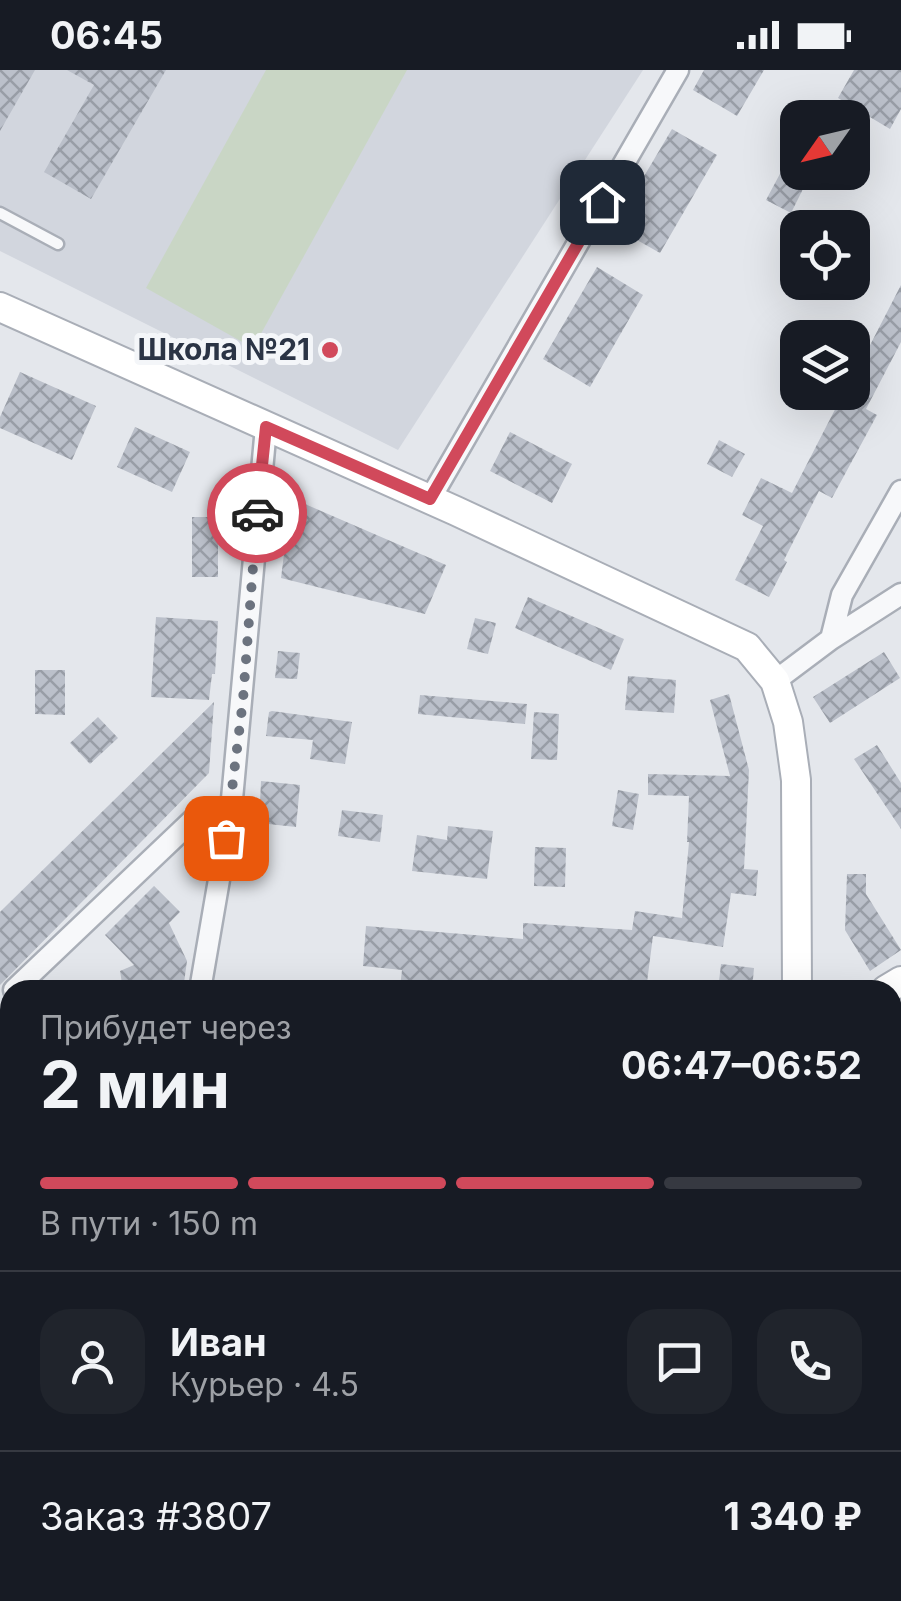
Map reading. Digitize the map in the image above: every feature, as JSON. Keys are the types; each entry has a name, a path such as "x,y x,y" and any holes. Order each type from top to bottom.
{"main road":[{"path":"0,307 430,499 746,646 775,681 788,722 796,780 797,980"}],"street":[{"path":"430,499 678,70"},
{"path":"202,980 230,810 266,427"},
{"path":"831,639 842,595 901,491"},
{"path":"775,681 901,594"},
{"path":"25,980 197,816 230,810"}],"lane":[{"path":"0,213 58,244"}],"shaded area":[{"name":"Школа №21","path":"0,70 643,70 398,450 0,251"}],"green space":[{"path":"266,70 407,70 253,348 146,288"}],"building":[{"path":"0,70 35,70 0,131"},
{"path":"67,70 166,70 91,199 44,172 94,85"},
{"path":"704,70 764,70 737,116 693,90"},
{"path":"854,70 901,70 901,109 890,129 870,117 870,100 838,98"},
{"path":"672,129 717,155 660,253 614,227"},
{"path":"780,174 780,190 802,190 792,210 766,200"},
{"path":"597,267 643,295 590,387 543,359"},
{"path":"901,285 901,342 870,401 870,345"},
{"path":"20,372 96,406 72,460 0,428 0,417"},
{"path":"835,410 868,410 877,415 832,498 819,491 769,597 735,580 763,526 742,515 761,478 792,493"},
{"path":"135,427 190,452 172,492 117,467"},
{"path":"510,432 572,464 552,503 490,471"},
{"path":"719,440 745,454 732,477 707,464"},
{"path":"291,498 446,565 425,614 281,578"},
{"path":"192,517 218,517 218,577 192,577"},
{"path":"528,597 624,639 611,670 515,628"},
{"path":"156,617 218,621 215,674 209,700 151,697"},
{"path":"475,618 496,623 488,654 467,649"},
{"path":"278,651 300,653 297,679 275,678"},
{"path":"884,652 900,678 830,723 813,697"},
{"path":"35,670 65,670 65,715 35,714"},
{"path":"628,676 676,680 674,713 625,710"},
{"path":"729,694 749,770 744,869 758,870 756,896 731,893 723,947 653,936 647,980 401,980 402,970 363,966 366,926 523,939 523,923 632,930 635,911 682,918 689,796 648,795 648,774 730,776 710,700"},
{"path":"420,695 527,704 525,724 418,714"},
{"path":"214,702 209,773 5,980 0,980 0,912"},
{"path":"272,711 352,722 345,764 310,759 313,740 266,736"},
{"path":"534,712 559,714 557,760 531,759"},
{"path":"98,717 118,738 90,764 70,743"},
{"path":"877,745 901,783 901,829 854,759"},
{"path":"261,781 300,785 296,827 259,823"},
{"path":"618,790 639,794 633,830 612,826"},
{"path":"342,810 383,815 380,842 338,836"},
{"path":"448,826 493,831 487,879 412,871 417,835 447,840"},
{"path":"535,847 566,848 565,887 534,886"},
{"path":"847,874 866,874 866,894 901,950 870,971 845,930"},
{"path":"154,886 180,912 169,923 187,961 184,980 121,980 120,971 134,965 105,935"},
{"path":"721,964 754,968 753,980 719,980"}],"way so far":[{"path":"226,838 243,700 257,513"}],"place":[{"name":"Школа №21","path":"330,350"}],"route":[{"path":"257,513 266,427 430,499 602,202"}]}
